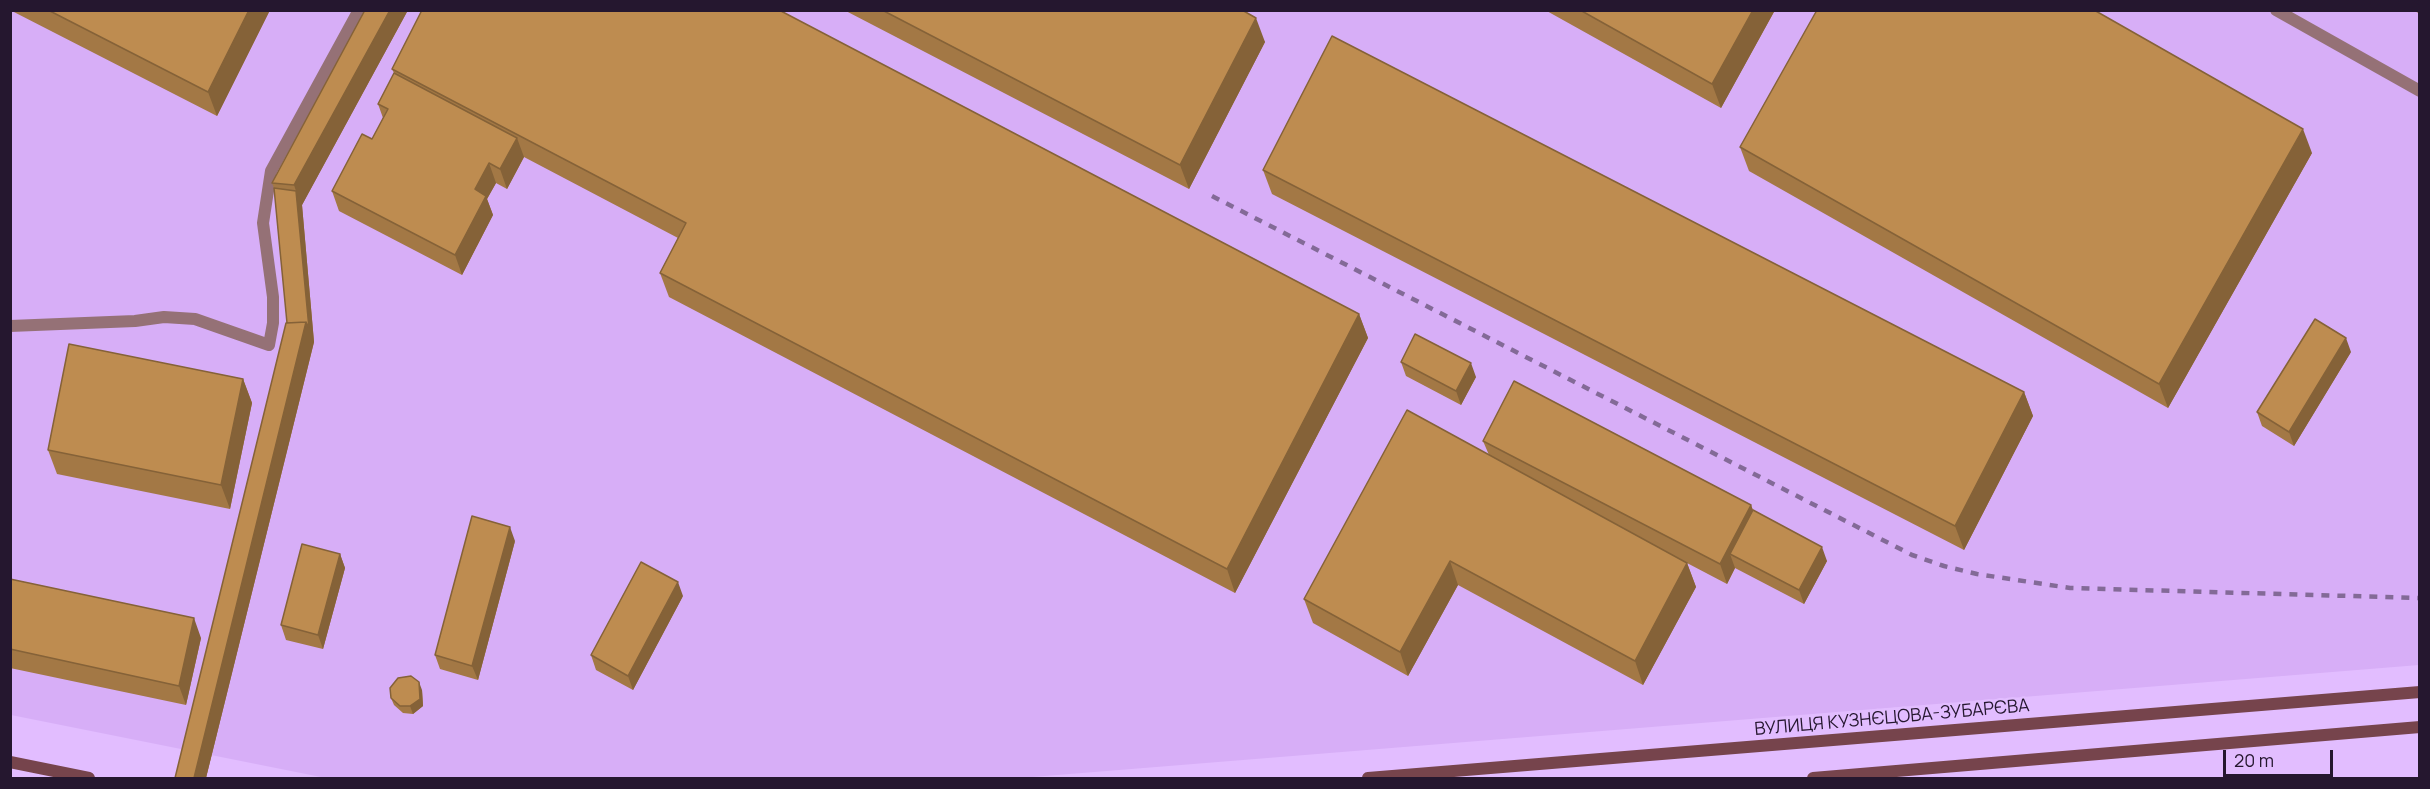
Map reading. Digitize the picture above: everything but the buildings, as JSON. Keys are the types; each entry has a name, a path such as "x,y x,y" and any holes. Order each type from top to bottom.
{"main road":[{"name":"ВУЛИЦЯ КУЗНЄЦОВА-ЗУБАРЄВА","path":"1368,778 2420,692"},
{"path":"1813,778 2420,727"},
{"path":"10,762 89,778"}],"lane":[{"path":"10,326 135,321 164,317 195,319 269,345 273,323 273,297 262,223 271,171 359,10"},
{"path":"2276,10 2420,91"}],"shaded area":[{"path":"10,11 2419,11 2419,665 1020,778 326,778 11,715"}],"railway":[{"path":"1212,196 1912,555 1944,566 1977,574 2070,588 2420,598"}]}
